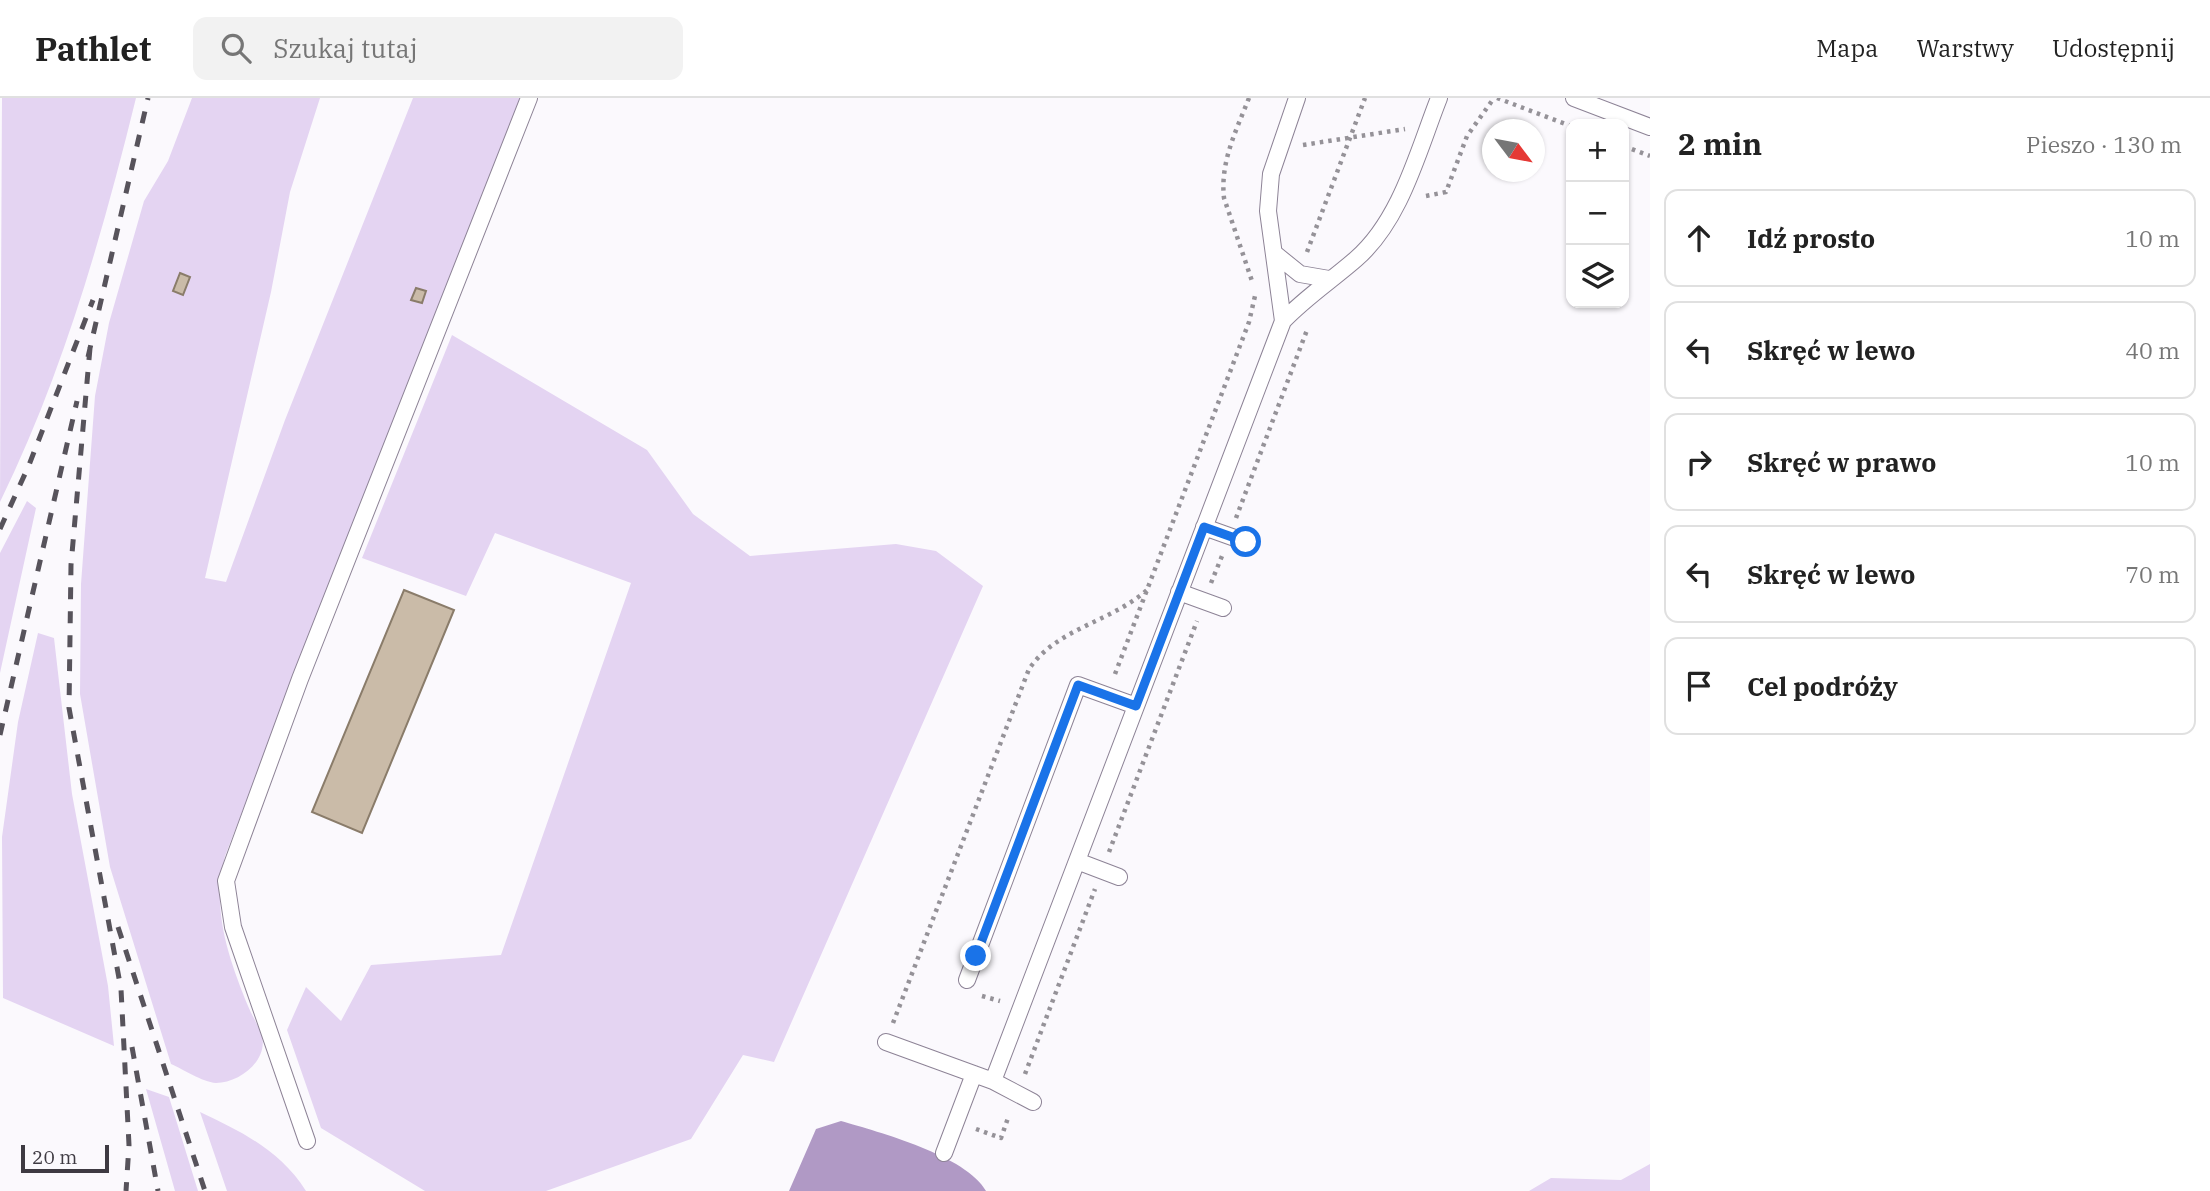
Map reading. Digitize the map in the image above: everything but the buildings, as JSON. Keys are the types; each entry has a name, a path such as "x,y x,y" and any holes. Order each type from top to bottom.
{"lane":[{"path":"307,1141 233,928 226,881 300,679 529,98"},
{"path":"1283,321 1268,211 1271,174 1297,98"},
{"path":"993,1081 1283,321 1329,279 1357,258 1378,234 1395,206 1439,98"},
{"path":"1574,98 1650,127"},
{"path":"1275,253 1300,274 1329,279"},
{"path":"1204,527 1246,542"},
{"path":"1179,592 1223,608"},
{"path":"967,980 1078,685 1136,706"},
{"path":"1077,861 1119,877"},
{"path":"886,1042 993,1081 1033,1102"},
{"path":"944,1153 974,1074"}],"path":[{"path":"1107,696 1253,311 1255,290 1224,198 1222,184 1227,152 1249,98"},
{"path":"1304,259 1365,98"},
{"path":"1497,98 1566,124"},
{"path":"1297,146 1413,128"},
{"path":"1629,148 1650,156"},
{"path":"886,1042 1029,669 1052,644 1114,614 1147,589"}],"shaded area":[{"path":"2,98 136,98 95,252 62,354 23,453 0,502"},
{"path":"192,98 320,98 290,192 271,292 205,578 226,582 285,420 413,98 520,98 225,856 220,894 224,932 234,969 261,1032 263,1045 261,1054 250,1069 234,1079 216,1083 171,1064 110,867 80,694 81,584 95,396 109,323 144,201 168,161"},
{"path":"452,335 647,450 693,514 750,556 896,544 936,551 983,586 774,1062 743,1055 691,1139 546,1191 425,1191 321,1128 287,1030 306,987 341,1021 371,965 501,955 631,583 495,533 466,596 362,558"},
{"path":"27,501 36,508 0,673 0,553"},
{"path":"38,633 54,638 72,794 108,986 114,1046 3,998 2,837 18,722"},
{"path":"146,1089 169,1097 198,1191 175,1191"},
{"path":"200,1112 245,1135 272,1153 306,1191 227,1191"},
{"path":"841,1121 942,1156 976,1178 986,1191 789,1191 816,1129"},
{"path":"1650,1164 1650,1191 1529,1191 1551,1178 1621,1180"}],"railway":[{"path":"88,357 148,98"},
{"path":"0,529 29,465 93,300"},
{"path":"90,348 71,565 69,708 121,989 129,1145 126,1191"},
{"path":"0,735 77,401"},
{"path":"118,927 205,1191"},
{"path":"132,1047 158,1191"}],"route":[{"path":"976,956 1078,685 1136,706 1204,527 1246,542"}]}
